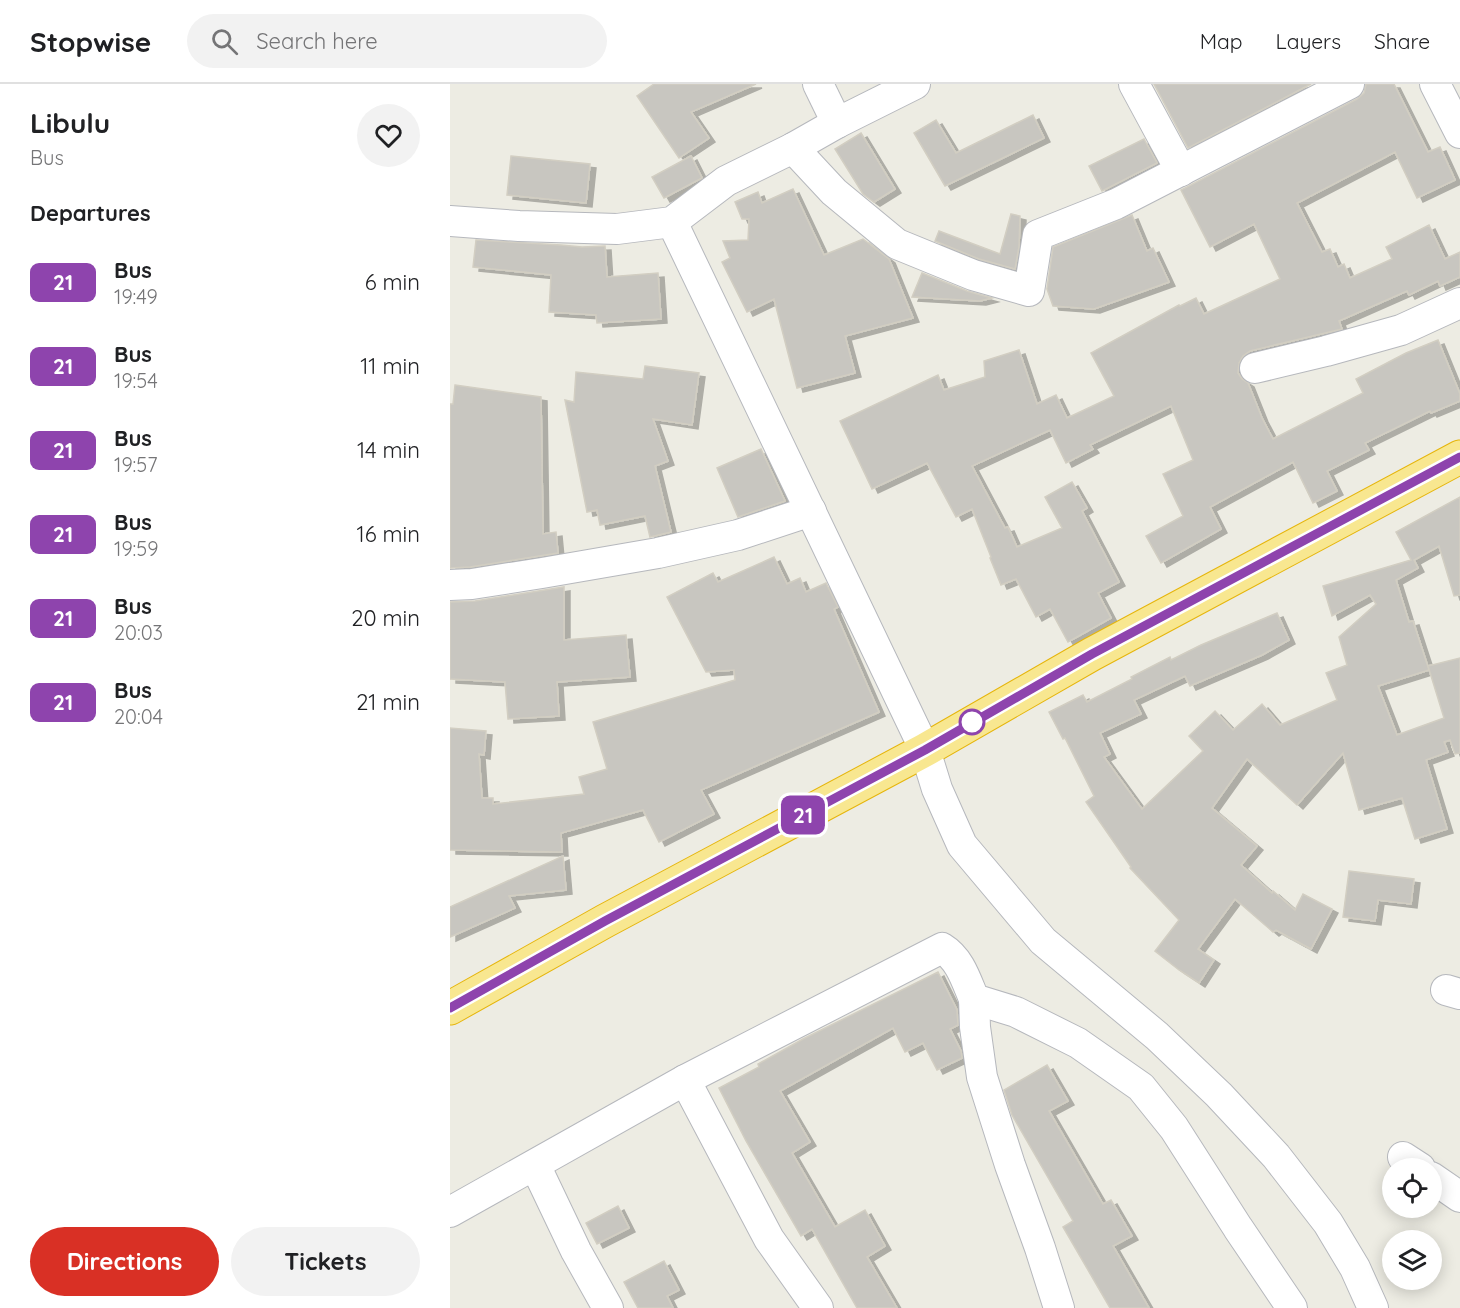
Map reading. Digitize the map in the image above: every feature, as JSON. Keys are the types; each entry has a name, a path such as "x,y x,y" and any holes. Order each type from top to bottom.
{"highway":[{"path":"450,1008 605,921 925,750 1092,654 1460,457"}],"street":[{"path":"818,84 837,123"},
{"path":"450,221 617,229 672,222 726,181 915,84"},
{"path":"1134,84 1181,171"},
{"path":"793,148 834,192 897,244 973,275 1029,291 1038,236 1116,204 1349,84"},
{"path":"1435,84 1460,133"},
{"path":"672,222 925,750 937,789 962,845 1043,941 1157,1036 1219,1095 1276,1156 1328,1223 1355,1268 1373,1308"},
{"path":"1255,368 1401,330 1460,303"},
{"path":"450,585 496,580 658,552 738,535 811,510"},
{"path":"450,1212 685,1080 942,948 950,953 964,973 974,999 975,1027 982,1077 1059,1308"},
{"path":"974,999 1016,1012 1078,1043 1141,1087 1174,1128 1292,1308"},
{"path":"685,1080 769,1239 818,1308"},
{"path":"535,1165 576,1251 608,1308"},
{"path":"1442,1185 1460,1197"}],"building":[{"path":"654,84 756,84 691,112 709,138 679,158 637,96"},
{"path":"1154,84 1311,84 1188,148"},
{"path":"1366,84 1394,84 1428,152 1440,147 1455,180 1417,198 1395,152 1297,203 1322,252 1330,249 1338,267 1344,264 1350,278 1392,259 1386,247 1429,225 1445,259 1460,252 1460,277 1440,286 1438,281 1409,295 1407,291 1339,321 1342,329 1250,351 1239,363 1238,373 1248,383 1273,439 1363,393 1356,379 1406,353 1438,340 1460,394 1460,401 1431,413 1430,411 1365,443 1369,450 1327,471 1337,491 1313,503 1293,462 1210,507 1221,529 1161,563 1146,536 1183,516 1163,474 1193,460 1171,406 1090,445 1093,449 1066,463 1050,430 972,466 1005,528 1008,527 1017,547 1062,528 1045,497 1072,482 1087,508 1082,511 1119,582 1098,593 1111,618 1068,642 1050,609 1036,617 1016,579 1001,585 972,509 956,517 927,463 872,489 840,421 938,375 944,390 985,377 984,361 1019,350 1037,404 1056,395 1067,418 1114,396 1091,353 1196,298 1204,314 1280,279 1254,224 1210,247 1181,190 1357,99 1364,93"},
{"path":"1033,115 1044,138 945,186 914,133 936,120 956,153"},
{"path":"861,133 895,189 874,202 863,194 835,149"},
{"path":"1144,139 1157,163 1102,191 1089,166"},
{"path":"511,156 590,164 586,203 507,195"},
{"path":"691,156 702,178 664,198 652,177"},
{"path":"793,189 824,255 863,239 889,259 913,318 845,336 855,373 797,388 774,299 747,312 722,262 730,258 723,241 748,240 749,219 742,219 735,202 758,192 762,203"},
{"path":"1011,214 1020,216 1019,247 1015,269 979,259 935,241 939,231 1000,254"},
{"path":"1132,215 1147,251 1153,248 1169,282 1094,309 1053,306 1047,289 1053,247"},
{"path":"476,240 582,247 605,246 607,277 658,273 661,319 597,323 596,315 549,312 551,275 473,267"},
{"path":"922,273 967,291 992,298 980,301 912,297"},
{"path":"645,366 699,373 692,425 653,419 668,461 655,466 671,532 650,537 645,516 600,525 597,510 587,512 565,400 574,402 576,372 643,379"},
{"path":"455,385 541,397 543,534 556,532 558,553 450,568 450,404 453,404"},
{"path":"761,449 785,501 738,517 717,468"},
{"path":"1460,497 1460,595 1454,596 1439,546 1414,560 1418,568 1396,580 1409,622 1413,621 1429,670 1378,686 1397,735 1444,718 1428,666 1460,658 1460,753 1455,754 1450,740 1444,742 1448,752 1426,760 1447,829 1415,839 1402,798 1359,810 1343,753 1297,805 1247,759 1212,808 1257,846 1241,865 1295,910 1303,894 1332,909 1311,949 1276,930 1273,932 1235,899 1198,949 1214,960 1199,983 1155,951 1179,920 1130,868 1086,802 1094,796 1065,738 1063,739 1049,712 1083,695 1087,702 1170,657 1171,660 1277,613 1289,640 1262,655 1190,686 1185,676 1134,700 1141,714 1100,733 1110,754 1104,757 1142,809 1203,751 1189,736 1215,711 1233,730 1262,704 1280,725 1337,700 1326,673 1347,665 1339,637 1376,604 1370,595 1332,616 1323,586 1411,560 1396,532"},
{"path":"774,557 787,584 800,578 806,592 826,583 838,607 834,609 879,712 701,790 714,814 659,842 643,810 561,833 562,852 450,850 450,728 486,731 484,755 479,754 482,798 493,798 493,804 584,794 579,777 607,769 593,722 735,680 734,670 706,672 667,597 713,573 718,582"},
{"path":"564,587 564,640 626,635 630,677 557,682 559,716 508,719 505,682 450,679 450,602 475,601"},
{"path":"563,856 566,890 509,896 515,908 450,937 450,907"},
{"path":"1349,871 1414,879 1411,904 1378,900 1375,921 1343,917"},
{"path":"938,972 957,1010 958,1025 950,1029 962,1058 937,1070 923,1043 905,1052 893,1028 780,1091 810,1142 792,1153 835,1227 865,1210 885,1246 867,1257 897,1308 857,1308 812,1229 801,1236 746,1141 719,1088 759,1067 758,1064 803,1039"},
{"path":"1047,1065 1068,1101 1049,1111 1103,1204 1111,1200 1132,1236 1113,1246 1149,1308 1110,1308 1063,1227 1073,1221 1012,1115 1004,1090"},
{"path":"618,1206 629,1228 597,1244 586,1223"},
{"path":"664,1261 679,1290 667,1296 673,1308 638,1308 624,1282"}],"bus line":[{"name":"21","path":"450,1008 605,921 925,750 1092,654 1460,457"}]}
